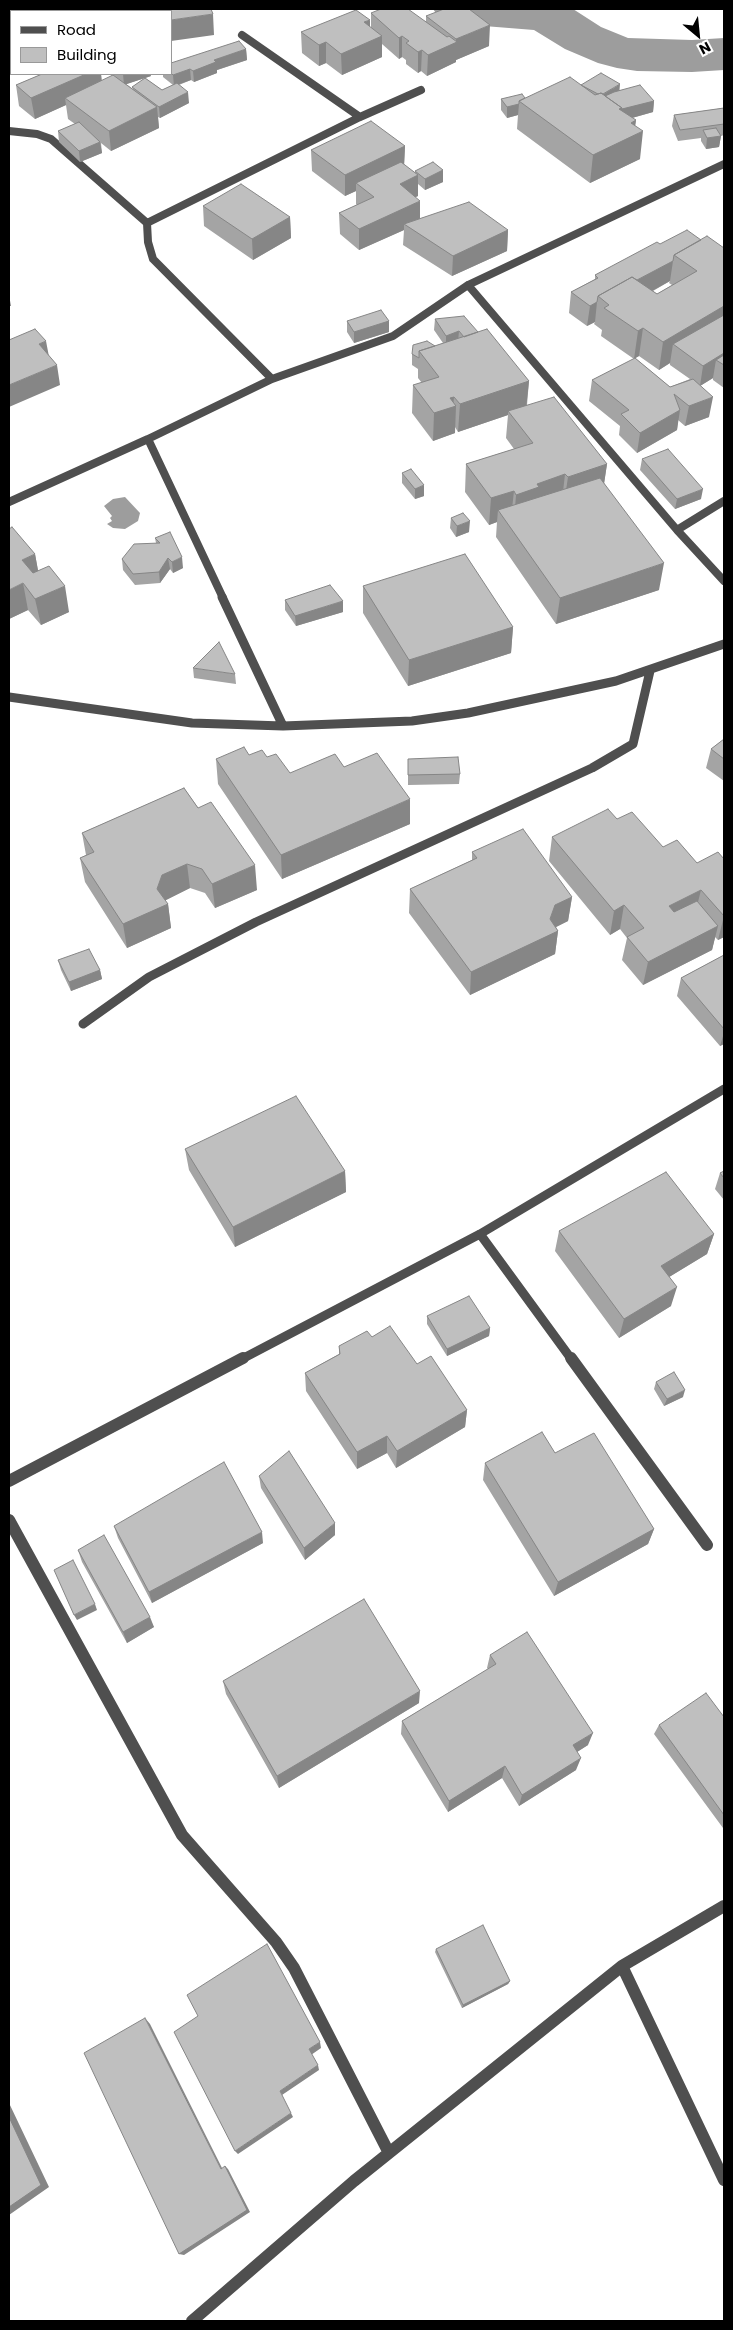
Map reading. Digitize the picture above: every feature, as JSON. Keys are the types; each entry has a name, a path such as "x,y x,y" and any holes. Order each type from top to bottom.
{"street":[{"path":"242,35 360,117"},
{"path":"147,223 360,117 421,90"},
{"path":"9,131 38,134 51,139 147,223 148,242 154,259 272,379"},
{"path":"9,502 148,439 272,379 393,336 468,285 724,164"},
{"path":"468,285 676,530 724,582"},
{"path":"148,439 283,726"},
{"path":"676,530 724,501"},
{"path":"9,697 192,723 283,726 412,720 468,713 616,681 650,671 724,644"},
{"path":"83,1024 149,977 256,922 592,768 633,744 650,671"},
{"path":"9,1481 480,1234 724,1089"},
{"path":"480,1234 707,1545"},
{"path":"9,1520 182,1835 276,1942 294,1968 389,2153"},
{"path":"192,2321 389,2153 622,1966 724,1906"},
{"path":"622,1966 724,2180"}],"shaded area":[{"path":"125,497 140,513 138,521 125,529 113,528 107,524 112,521 110,518 112,516 104,506 113,499"}],"building":[{"path":"211,9 213,14 172,20 172,10 127,10"},
{"path":"381,9 408,9 457,42 428,55 422,50 418,52 406,43 409,41 402,36 399,38 371,13"},
{"path":"444,9 469,9 490,25 456,39 426,16"},
{"path":"356,10 370,20 364,22 382,36 341,54 326,42 319,45 301,32"},
{"path":"239,41 246,49 214,60 216,62 193,71 190,69 173,75 172,63"},
{"path":"601,73 620,84 603,94 598,94 581,85"},
{"path":"40,75 84,75 31,98 16,85"},
{"path":"113,75 157,107 109,131 65,98"},
{"path":"570,77 595,95 601,93 622,108 619,109 636,120 631,123 643,131 593,155 519,101"},
{"path":"145,78 162,90 177,83 188,92 159,107 132,87"},
{"path":"640,85 654,101 622,109 605,96 614,92"},
{"path":"522,94 525,98 519,101 519,104 507,107 501,99"},
{"path":"724,108 724,124 680,130 674,115"},
{"path":"371,121 405,146 345,175 311,150"},
{"path":"79,122 100,142 79,151 58,131"},
{"path":"716,128 721,136 707,138 703,130"},
{"path":"401,162 418,175 400,184 420,201 359,229 339,213 374,197 356,183"},
{"path":"433,162 443,170 425,179 415,171"},
{"path":"241,184 290,217 252,239 203,206"},
{"path":"469,202 508,230 453,256 404,224"},
{"path":"687,230 701,240 674,255 673,261 637,280 632,277 598,296 597,302 590,306 571,292 598,278 595,275 657,242 660,244"},
{"path":"707,236 724,248 724,306 663,342 643,328 638,331 604,308 609,305 598,296 632,277 657,294 697,271 674,255"},
{"path":"381,310 389,321 354,332 347,321"},
{"path":"724,315 724,353 703,366 673,344"},
{"path":"464,316 478,332 464,337 459,331 446,336 435,319"},
{"path":"35,329 46,341 39,344 57,365 9,385 9,340"},
{"path":"487,329 529,381 460,404 454,397 450,398 456,406 434,413 413,385 439,377 419,351"},
{"path":"427,341 435,346 419,351 419,358 412,354 413,345"},
{"path":"724,355 724,365 716,360"},
{"path":"635,358 670,387 693,379 713,397 689,406 674,394 680,410 640,433 621,414 629,410 592,380"},
{"path":"554,397 607,464 568,477 565,474 537,484 539,487 516,495 514,491 491,498 466,464 533,443 508,411"},
{"path":"668,449 703,489 677,499 642,459"},
{"path":"411,469 424,485 415,489 402,473"},
{"path":"600,478 664,563 560,598 498,510"},
{"path":"463,513 470,521 457,526 451,518"},
{"path":"12,527 35,554 22,560 33,573 49,566 65,586 35,599 23,583 9,590 9,529"},
{"path":"170,532 182,557 172,562 168,558 159,572 133,574 122,559 134,544 160,543 155,538"},
{"path":"465,554 513,627 409,660 363,586"},
{"path":"330,585 343,601 295,616 285,600"},
{"path":"219,642 235,674 193,668"},
{"path":"724,739 724,759 711,749"},
{"path":"244,747 249,755 262,750 267,757 276,754 290,773 335,754 344,767 377,753 410,799 281,855 216,759"},
{"path":"458,757 460,774 408,775 408,759"},
{"path":"184,788 198,808 211,802 255,865 212,884 202,869 187,864 162,875 157,889 168,904 123,924 80,858 94,852 82,833"},
{"path":"608,809 617,819 632,812 663,847 677,840 697,863 718,852 724,859 724,916 701,890 669,906 674,912 697,901 718,926 648,962 627,937 644,928 624,905 614,911 552,837"},
{"path":"523,829 572,897 555,905 550,919 558,931 471,972 410,889 477,858 472,852"},
{"path":"89,949 100,970 69,982 58,960"},
{"path":"724,955 724,1029 681,978"},
{"path":"296,1096 345,1171 233,1227 185,1149"},
{"path":"666,1172 714,1234 661,1266 677,1287 624,1319 559,1231"},
{"path":"469,1296 490,1328 447,1349 427,1316"},
{"path":"390,1326 417,1364 431,1356 467,1410 397,1451 387,1436 357,1452 305,1373 340,1354 339,1346 367,1331 372,1337"},
{"path":"674,1372 685,1390 667,1399 656,1382"},
{"path":"542,1432 555,1453 594,1433 654,1529 558,1582 485,1463"},
{"path":"289,1451 335,1523 304,1548 259,1476"},
{"path":"224,1462 262,1532 149,1592 114,1526"},
{"path":"104,1535 150,1617 123,1632 78,1550"},
{"path":"73,1560 95,1604 74,1615 54,1570"},
{"path":"364,1599 420,1691 277,1776 223,1681"},
{"path":"527,1632 593,1733 573,1745 581,1758 522,1795 505,1766 449,1801 402,1721 496,1664 490,1655"},
{"path":"706,1693 724,1717 724,1815 659,1725"},
{"path":"483,1925 510,1981 463,2005 436,1949"},
{"path":"267,1944 320,2042 309,2049 318,2065 280,2091 291,2113 235,2151 174,2032 198,2016 187,1995"},
{"path":"145,2018 221,2169 225,2166 247,2210 179,2254 84,2053"},
{"path":"9,2117 41,2185 9,2207"}],"waterway":[{"path":"459,9 547,15 583,38 617,52 637,55 692,56 724,54"}]}
